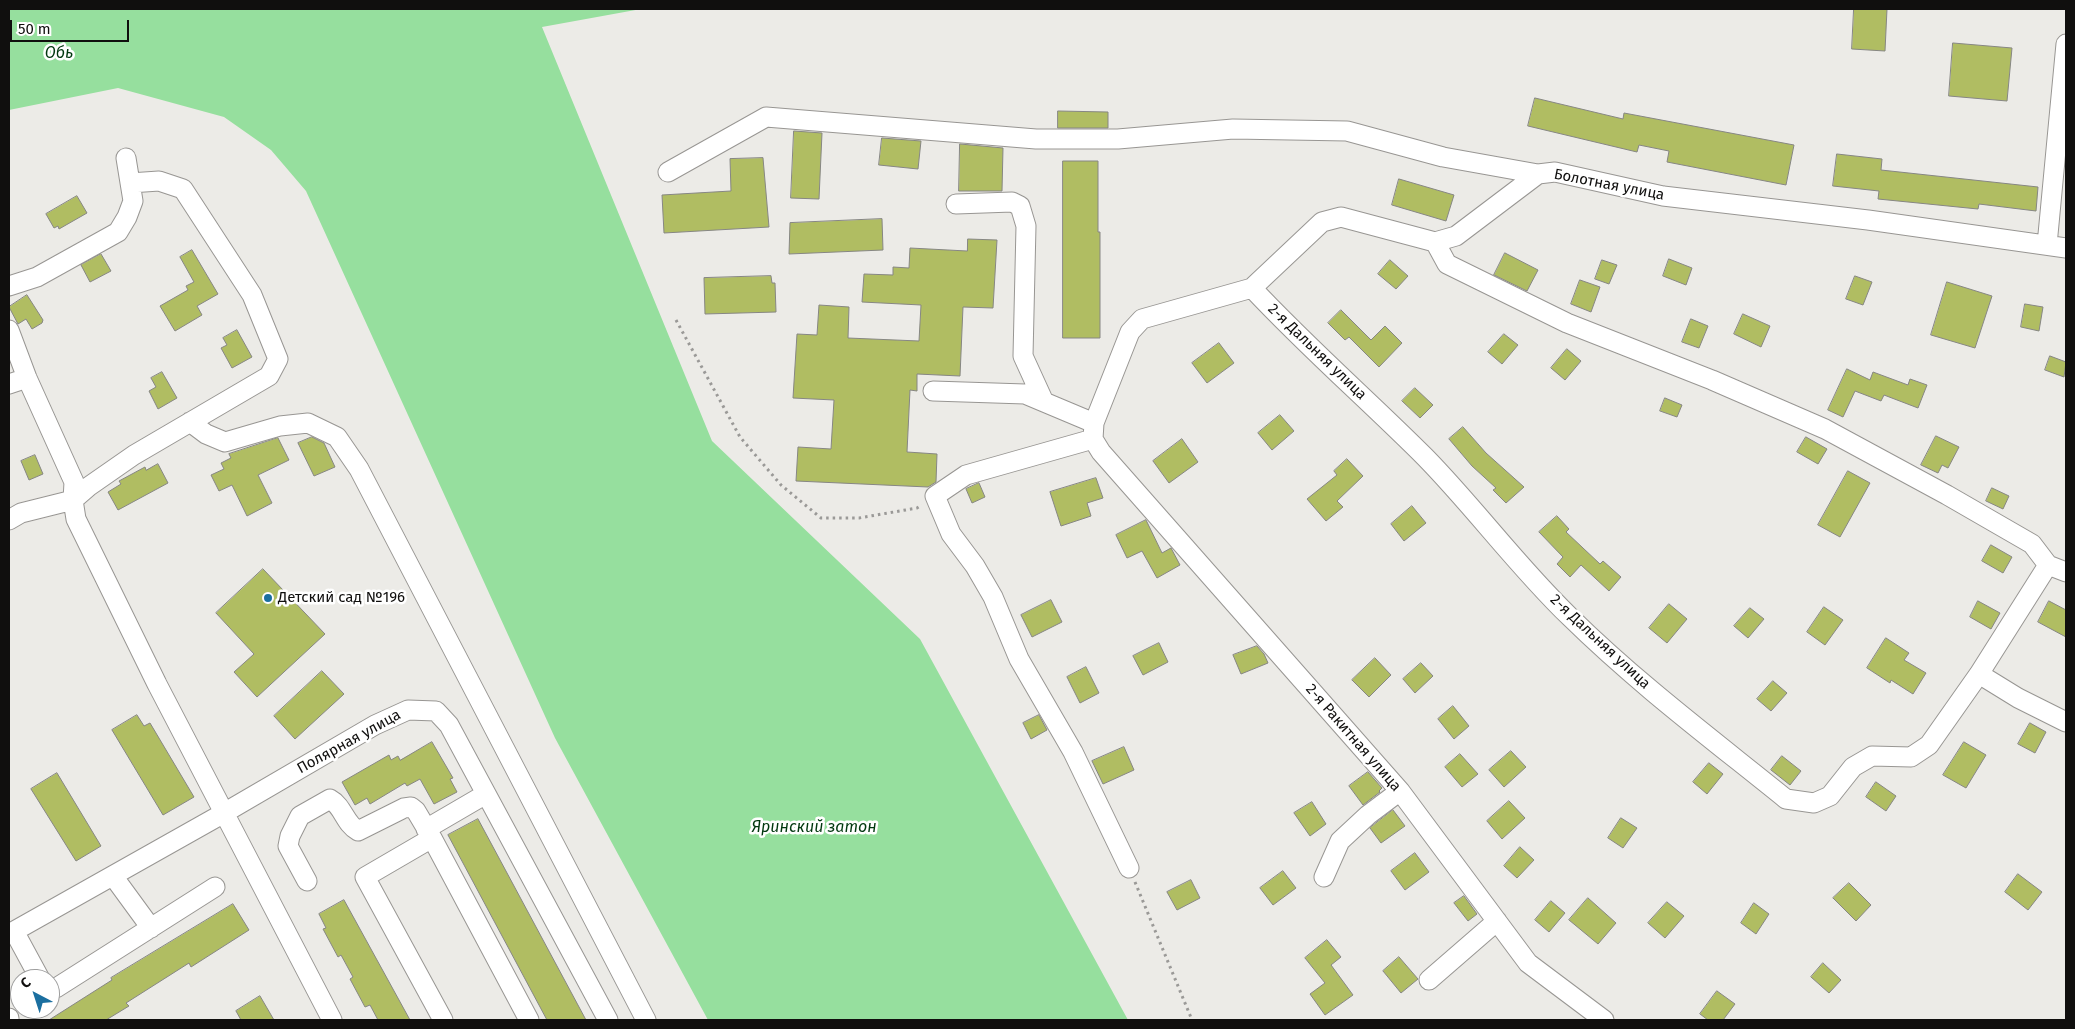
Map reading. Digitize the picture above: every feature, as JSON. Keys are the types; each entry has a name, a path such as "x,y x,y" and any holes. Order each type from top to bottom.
{"street":[{"path":"2047,245 2066,44"},
{"path":"668,172 766,117 1036,139 1118,139 1233,130 1347,130 1442,158 1538,174"},
{"path":"9,286 37,277 118,232 127,217 133,201 126,158"},
{"name":"Болотная улица","path":"1435,242 1456,236 1538,174 1555,172 1663,196 1868,220 2066,248"},
{"path":"9,520 21,513 73,500 88,487 134,455 269,376 278,359 252,295 183,189 159,181 130,183"},
{"path":"956,204 1012,202 1020,206 1026,226 1023,356 1044,402"},
{"path":"1096,438 1130,332 1142,319 1252,288 1322,222 1341,217 1435,242 1447,264 1558,319 1712,380 1825,429 1947,495 2032,544 2048,566 2066,572"},
{"name":"2-я Дальняя улица","path":"1252,288 1279,317 1350,383 1427,459 1569,616 1639,680 1786,799 1814,803 1830,796 1853,767 1872,756 1911,757 1929,746 1979,674 2048,566"},
{"path":"9,330 27,378 74,482 73,500 76,519 157,684 332,1020"},
{"path":"9,384 27,378"},
{"path":"933,391 1026,394 1044,402 1096,438"},
{"path":"190,422 206,434 225,442 280,426 308,423 337,437 360,469 646,1020"},
{"path":"1096,438 966,475 935,496 951,534 976,566 994,597 1019,660 1073,752 1129,868"},
{"name":"2-я Ракитная улица","path":"1096,438 1400,791 1528,963 1603,1020"},
{"path":"1979,674 2018,698 2066,722"},
{"name":"Полярная улица","path":"12,933 224,813 375,724 408,710 436,711 449,725 608,1020"},
{"path":"1324,877 1340,841 1368,814 1400,791"},
{"path":"443,1020 365,877 486,794"},
{"path":"307,881 288,846 290,836 300,816 330,798 336,802 351,828 358,831 404,808 411,808 416,811 529,1020"},
{"path":"113,876 151,928"},
{"path":"60,985 215,887"},
{"path":"1429,980 1496,921"},
{"path":"12,933 34,969"}],"path":[{"path":"676,320 740,437 781,485 821,518 859,518 917,508 935,496"},
{"path":"1129,868 1192,1020"}],"water":[{"name":"Яринский затон","path":"9,9 641,9 542,27 712,441 920,639 1128,1020 708,1020 555,738 306,191 271,150 224,117 118,88 9,110"}],"building":[{"path":"1854,9 1887,9 1885,51 1852,49"},
{"path":"1953,43 2012,48 2007,101 1949,96"},
{"path":"1535,98 1623,119 1624,113 1794,145 1786,185 1667,162 1669,151 1639,145 1637,152 1528,126"},
{"path":"1058,111 1108,112 1108,128 1058,128"},
{"path":"794,131 822,133 819,199 791,198"},
{"path":"882,138 921,141 918,169 879,165"},
{"path":"960,144 1003,148 1002,191 959,191"},
{"path":"1837,154 1882,159 1881,170 2038,187 2036,211 1979,204 1978,209 1878,199 1879,191 1833,186"},
{"path":"763,158 769,227 664,233 662,195 731,191 730,159"},
{"path":"1063,161 1098,161 1100,338 1063,338"},
{"path":"1399,179 1454,195 1446,221 1392,205"},
{"path":"77,196 87,213 59,229 58,226 54,228 46,214"},
{"path":"882,219 883,250 789,254 790,223"},
{"path":"968,239 997,240 993,308 963,307 960,376 917,374 917,391 910,390 907,452 937,454 936,482 928,487 796,481 798,447 831,449 834,400 793,398 797,334 817,335 819,305 849,307 848,338 919,341 921,305 862,302 864,274 893,275 893,267 909,268 910,248 967,251"},
{"path":"192,250 218,294 197,306 202,315 175,331 160,306 188,290 186,286 194,282 180,257"},
{"path":"1505,253 1538,270 1527,291 1494,275"},
{"path":"101,254 111,271 90,282 81,265"},
{"path":"1669,259 1692,268 1686,285 1663,276"},
{"path":"1390,260 1408,276 1396,289 1378,274"},
{"path":"1602,260 1617,265 1609,284 1595,279"},
{"path":"771,276 772,283 775,283 776,312 705,314 704,278"},
{"path":"1855,276 1872,282 1863,305 1846,299"},
{"path":"1580,280 1600,287 1591,312 1571,304"},
{"path":"1947,282 1992,296 1975,348 1931,335"},
{"path":"27,295 43,320 42,323 32,329 26,319 18,324 9,307"},
{"path":"2025,304 2043,307 2039,331 2021,327"},
{"path":"1341,310 1371,340 1385,326 1402,343 1379,367 1349,337 1345,340 1328,323"},
{"path":"1743,314 1770,326 1761,347 1734,334"},
{"path":"1691,319 1708,326 1699,348 1682,342"},
{"path":"237,330 252,357 232,368 221,348 227,345 223,338"},
{"path":"1504,334 1518,345 1502,364 1488,352"},
{"path":"1219,343 1234,363 1207,383 1192,363"},
{"path":"1567,349 1581,361 1565,380 1551,368"},
{"path":"2050,356 2066,362 2064,377 2045,370"},
{"path":"1847,369 1870,380 1873,372 1908,385 1910,379 1927,385 1918,408 1884,395 1881,401 1855,391 1843,417 1828,410"},
{"path":"162,372 177,398 158,409 149,391 156,387 151,378"},
{"path":"1415,388 1433,405 1420,418 1402,401"},
{"path":"1665,398 1682,405 1677,417 1660,411"},
{"path":"1280,415 1294,431 1272,450 1258,433"},
{"path":"1463,427 1486,453 1524,487 1506,503 1493,490 1496,488 1472,466 1449,439"},
{"path":"1936,436 1959,447 1948,468 1942,465 1938,473 1921,465"},
{"path":"312,437 324,443 335,467 314,476 298,443"},
{"path":"1806,437 1827,449 1818,464 1797,452"},
{"path":"278,438 289,460 258,475 272,503 247,516 232,485 219,491 211,475 224,469 221,463 231,458 229,454"},
{"path":"1182,439 1198,462 1169,483 1153,461"},
{"path":"35,455 43,474 29,480 21,461"},
{"path":"1347,459 1363,476 1337,501 1343,507 1326,521 1307,499 1337,475 1334,471"},
{"path":"158,464 168,483 118,510 108,492 121,484 119,481 145,467 146,470"},
{"path":"1848,471 1870,483 1840,537 1818,525"},
{"path":"1096,478 1103,498 1087,503 1091,516 1061,526 1050,492"},
{"path":"979,483 985,497 972,503 966,489"},
{"path":"1992,488 2009,496 2003,509 1986,501"},
{"path":"1412,506 1426,523 1404,541 1391,524"},
{"path":"1557,516 1569,529 1566,532 1600,564 1603,561 1621,577 1609,591 1581,565 1570,577 1557,564 1563,557 1539,532"},
{"path":"1146,520 1162,553 1171,548 1180,565 1157,578 1142,551 1127,558 1116,535"},
{"path":"1991,545 2012,557 2003,573 1982,561"},
{"path":"263,569 325,634 257,697 234,672 254,654 216,613"},
{"path":"1051,600 1062,622 1032,637 1021,615"},
{"path":"1978,601 2000,613 1991,629 1970,617"},
{"path":"2049,601 2066,610 2066,637 2038,622"},
{"path":"1669,604 1687,619 1667,643 1649,628"},
{"path":"1824,607 1843,620 1825,645 1807,632"},
{"path":"1750,608 1764,619 1748,638 1734,626"},
{"path":"1886,638 1909,653 1904,660 1926,673 1913,694 1891,680 1890,683 1867,668"},
{"path":"1159,643 1168,662 1143,675 1133,656"},
{"path":"1257,646 1264,654 1268,663 1241,674 1233,655"},
{"path":"1375,658 1391,675 1369,697 1352,680"},
{"path":"1421,663 1433,676 1415,693 1403,679"},
{"path":"1086,667 1099,693 1080,703 1067,677"},
{"path":"322,671 344,694 295,739 274,716"},
{"path":"1773,681 1787,693 1771,711 1757,699"},
{"path":"1453,706 1469,726 1454,739 1438,719"},
{"path":"137,715 144,726 150,723 194,797 163,815 112,730"},
{"path":"1039,715 1047,730 1031,739 1023,723"},
{"path":"2030,723 2046,732 2035,753 2018,744"},
{"path":"432,742 453,778 450,779 457,792 434,804 420,779 407,786 405,783 370,804 367,798 355,805 342,782 389,755 391,760 398,756 400,760"},
{"path":"1964,742 1986,755 1966,788 1943,775"},
{"path":"1124,747 1134,770 1103,784 1092,761"},
{"path":"1511,751 1526,767 1504,787 1489,770"},
{"path":"1460,754 1478,774 1462,787 1445,767"},
{"path":"1782,756 1801,771 1790,785 1771,770"},
{"path":"1709,763 1723,774 1707,794 1693,782"},
{"path":"1368,772 1382,788 1380,792 1363,805 1349,786"},
{"path":"57,773 101,846 76,861 31,789"},
{"path":"1876,782 1896,796 1886,811 1866,797"},
{"path":"1509,801 1525,818 1502,839 1487,821"},
{"path":"1312,802 1326,824 1310,836 1294,813"},
{"path":"1393,810 1405,826 1381,843 1370,828"},
{"path":"1621,818 1637,828 1623,848 1608,838"},
{"path":"478,819 586,1020 547,1020 448,835"},
{"path":"1520,847 1534,860 1517,878 1504,866"},
{"path":"1415,853 1429,872 1405,890 1391,871"},
{"path":"1283,871 1296,888 1273,905 1260,888"},
{"path":"2018,874 2042,892 2028,910 2005,892"},
{"path":"1191,880 1200,898 1177,910 1167,892"},
{"path":"1849,883 1871,905 1856,921 1833,898"},
{"path":"1464,896 1477,914 1468,921 1454,903"},
{"path":"1588,898 1616,923 1598,944 1569,920"},
{"path":"344,900 410,1020 378,1020 370,1005 365,1007 350,979 353,977 341,955 338,957 323,929 326,928 319,914"},
{"path":"1551,901 1565,913 1549,932 1535,920"},
{"path":"1667,902 1684,916 1665,938 1648,923"},
{"path":"1754,903 1769,914 1756,934 1741,923"},
{"path":"233,904 249,930 191,967 189,963 126,1003 129,1006 106,1020 49,1020 60,1019 60,1013 112,980 111,978"},
{"path":"1327,940 1341,957 1331,965 1353,995 1325,1015 1310,994 1325,983 1305,958"},
{"path":"1399,957 1418,979 1401,993 1383,971"},
{"path":"1823,963 1841,980 1829,993 1811,977"},
{"path":"1717,991 1735,1004 1723,1020 1708,1020 1700,1014"},
{"path":"260,996 274,1020 241,1020 236,1011"}],"place":[{"name":"Детский сад №196","path":"268,598"}],"water label":[{"name":"Обь","path":"59,54"}]}
